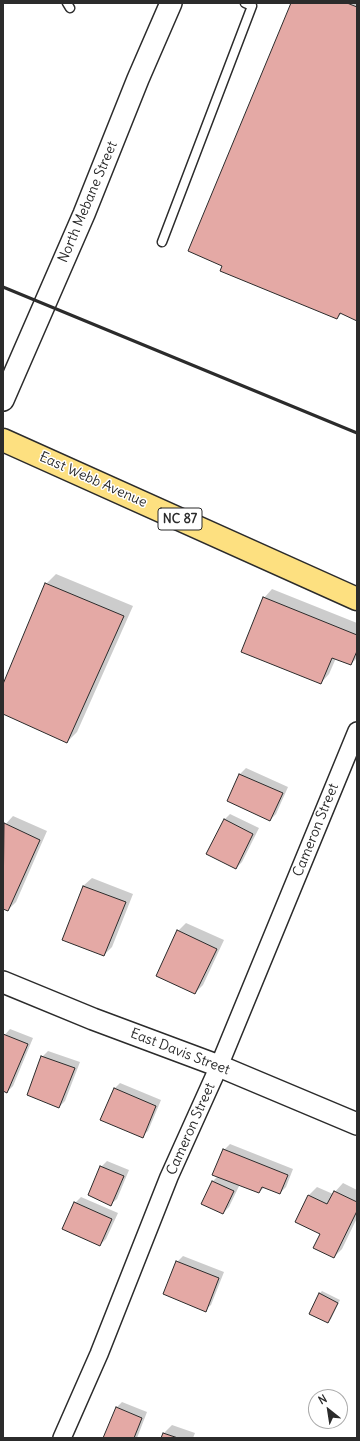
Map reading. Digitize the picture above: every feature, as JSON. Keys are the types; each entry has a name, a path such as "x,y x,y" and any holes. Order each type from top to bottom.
{"highway":[{"name":"East Webb Avenue","path":"3,440 357,598"}],"street":[{"name":"North Mebane Street","path":"3,400 84,214 138,79 171,3"},
{"name":"Cameron Street","path":"62,1438 99,1354 169,1177 219,1066 357,731"},
{"name":"East Davis Street","path":"3,982 93,1019 219,1066 357,1124"}],"lane":[{"path":"162,242 250,4"}],"building":[{"path":"291,3 347,3 357,7 357,321 340,313 337,319 220,271 222,266 188,251"},
{"path":"45,583 124,616 67,743 3,714 3,684"},
{"path":"263,597 357,635 357,651 351,665 332,658 321,684 241,652"},
{"path":"239,774 283,793 270,821 227,801"},
{"path":"224,819 253,834 236,869 206,854"},
{"path":"4,823 40,840 8,911 3,909"},
{"path":"83,886 126,902 104,956 62,940"},
{"path":"177,930 217,949 195,994 156,976"},
{"path":"3,1034 28,1044 7,1093 3,1091"},
{"path":"41,1056 75,1068 59,1108 27,1095"},
{"path":"114,1088 156,1106 143,1138 100,1120"},
{"path":"223,1149 288,1175 280,1194 262,1187 259,1193 212,1175"},
{"path":"100,1166 124,1176 111,1206 88,1195"},
{"path":"212,1181 234,1191 223,1214 201,1204"},
{"path":"334,1191 357,1202 357,1211 334,1258 313,1248 320,1234 295,1222 308,1195 327,1204"},
{"path":"74,1202 112,1219 100,1246 62,1229"},
{"path":"176,1261 219,1278 206,1312 163,1294"},
{"path":"319,1293 338,1303 328,1323 309,1314"},
{"path":"116,1407 142,1418 134,1438 103,1438"},
{"path":"163,1433 178,1438 161,1438"}],"railway":[{"path":"3,287 357,433"}]}
